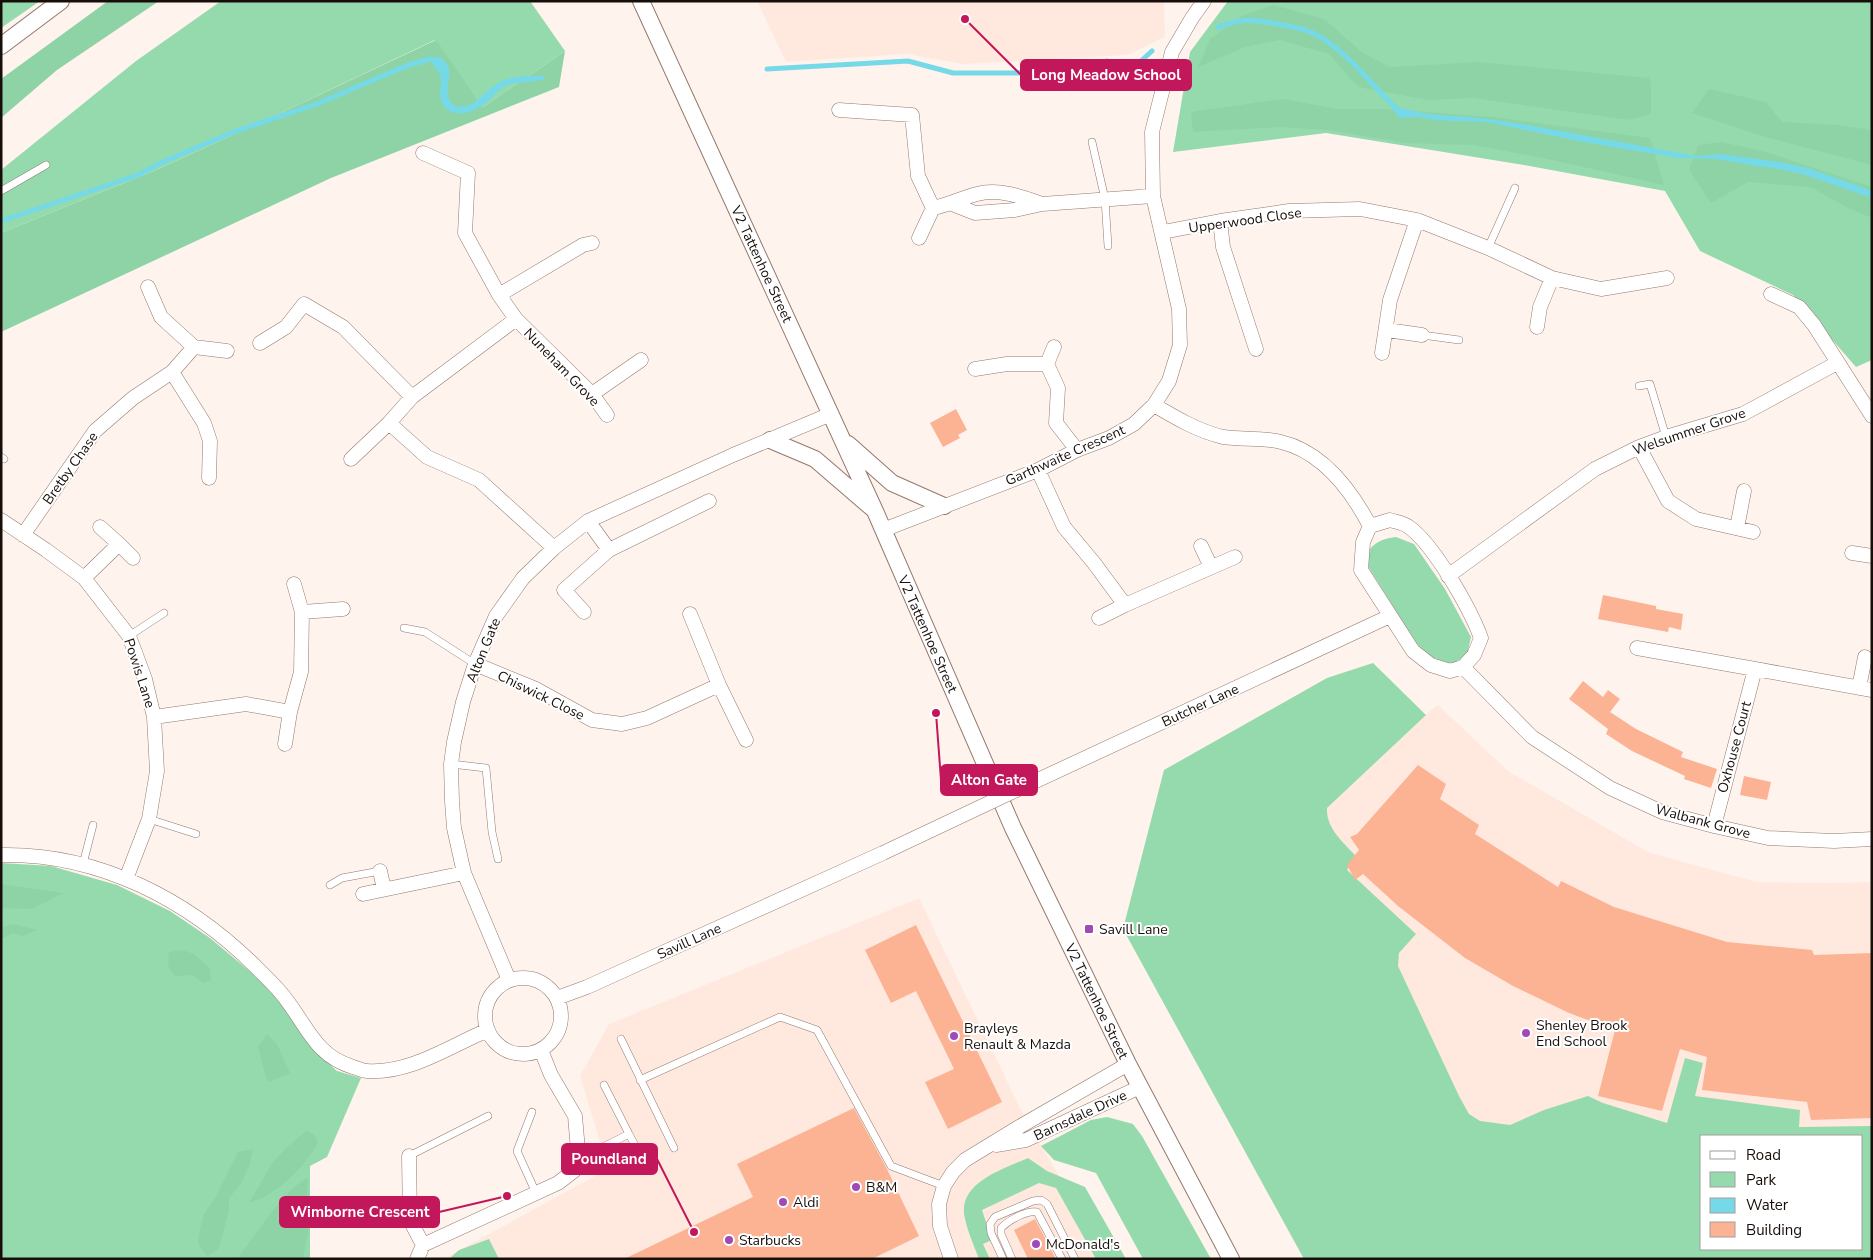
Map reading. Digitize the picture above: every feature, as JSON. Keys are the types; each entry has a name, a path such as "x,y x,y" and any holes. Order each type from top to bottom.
{"street":[{"path":"1,46 61,1"},
{"name":"V2 Tattenhoe Street","path":"641,1 875,511 1013,828 1128,1064 1230,1259"},
{"name":"Garthwaite Crescent","path":"883,530 1038,470 1077,450 1109,438 1134,424 1154,405 1169,381 1180,345 1179,308 1153,196 1152,132 1172,52 1204,1"},
{"path":"839,110 912,115 918,176 933,208"},
{"name":"Nuneham Grove","path":"423,154 468,173 465,233 499,295 516,319 592,394 607,415"},
{"path":"933,208 952,204 979,194 1014,194 1042,204 1153,196"},
{"path":"919,238 933,208"},
{"name":"Upperwood Close","path":"1162,232 1289,211 1360,209 1417,220 1488,248 1552,278 1601,288 1667,278"},
{"path":"1382,353 1387,330 1390,300 1417,220"},
{"path":"1220,221 1223,247 1256,349"},
{"path":"499,295 583,245 592,243"},
{"path":"1537,327 1540,307 1552,278"},
{"path":"148,287 161,317 194,347 227,351"},
{"path":"1771,294 1799,307 1814,325 1872,416"},
{"path":"260,343 286,327 304,304 343,327 412,397"},
{"name":"Nuneham Grove","path":"351,459 389,423 412,397 516,319"},
{"path":"1387,330 1422,335"},
{"name":"Bretby Chase","path":"23,535 95,431 132,398 172,372 194,347"},
{"path":"1054,347 1047,364 1058,388 1056,423 1077,450"},
{"path":"592,394 641,360"},
{"name":"Welsummer Grove","path":"1448,576 1595,469 1639,447 1743,414 1837,363"},
{"path":"975,369 1007,364 1047,364"},
{"path":"172,372 204,424 210,441 210,478"},
{"path":"1154,405 1190,426 1224,437 1281,442 1311,455 1340,479 1356,499 1370,526"},
{"name":"Alton Gate","path":"509,980 464,874 454,828 451,764 459,718 475,664 496,616 523,578 554,548 588,521 656,489 831,414"},
{"path":"389,423 427,457 479,480 554,548"},
{"path":"842,439 892,483 944,506"},
{"path":"770,440 815,459 875,511"},
{"path":"1639,447 1668,501 1696,519 1753,532"},
{"path":"1038,470 1064,527 1094,563 1125,606"},
{"path":"1737,528 1744,491"},
{"path":"584,612 564,590 609,550 709,501"},
{"name":"Powis Lane","path":"1,520 84,578 129,636 145,679 154,717 157,771 149,819 126,879"},
{"path":"1390,520 1407,525 1422,538 1448,576 1474,619 1481,638 1474,655 1463,667 1450,670 1431,665 1413,651 1361,570 1363,542 1370,526 1390,520"},
{"path":"588,521 609,550"},
{"path":"100,527 133,558"},
{"path":"84,578 118,544"},
{"path":"1201,546 1212,567"},
{"path":"1852,553 1872,556"},
{"path":"1099,618 1235,557"},
{"path":"285,744 290,712 301,672 302,612 294,584"},
{"path":"302,612 343,609"},
{"path":"690,614 719,685 746,740"},
{"name":"Butcher Lane","path":"1010,793 1390,616"},
{"path":"1637,648 1865,689 1865,657"},
{"name":"Chiswick Close","path":"475,664 536,689 592,720 622,724 647,718 719,685"},
{"name":"Walbank Grove","path":"1463,667 1532,737 1602,782 1662,812 1768,838 1834,841 1872,839"},
{"name":"Oxhouse Court","path":"1714,826 1755,669"},
{"path":"154,717 246,704 290,712"},
{"name":"Savill Lane","path":"557,998 587,987 883,853 1010,793"},
{"path":"1,855 30,855 83,864 152,890 190,912 228,940 287,999 322,1050 338,1062 366,1071 393,1070 441,1052 488,1030"},
{"path":"380,871 384,890"},
{"path":"363,894 464,874"},
{"path":"525,978 542,982 551,988 557,998 562,1017 560,1027 552,1040 541,1050 529,1054 516,1053 504,1049 494,1041 488,1030 485,1018 486,1006 498,986 509,980 525,978"},
{"path":"416,1259 423,1245 558,1183 575,1170 578,1150 575,1116 551,1075 541,1050"},
{"name":"Barnsdale Drive","path":"951,1259 940,1226 939,1204 944,1186 953,1172 965,1160 1128,1064"},
{"name":"Barnsdale Drive","path":"990,1146 1026,1140 1140,1087"},
{"path":"409,1156 410,1220 423,1245"}],"lane":[{"path":"1092,142 1105,199 1108,246"},
{"path":"1,191 46,164"},
{"path":"1488,248 1515,188"},
{"path":"1422,335 1459,340"},
{"path":"1639,386 1650,384 1666,437"},
{"path":"129,636 164,613"},
{"path":"404,628 425,632 475,664"},
{"path":"451,764 486,768 492,832 498,859"},
{"path":"149,819 196,834"},
{"path":"83,864 93,825"},
{"path":"330,884 342,878 380,871"},
{"path":"640,1080 780,1017 817,1030 891,1166 944,1186"},
{"path":"621,1039 674,1148"},
{"path":"604,1086 638,1151"},
{"path":"532,1112 517,1151 536,1193"},
{"path":"409,1156 488,1116"},
{"path":"577,1160 630,1134"},
{"path":"1004,1259 991,1233 990,1224 995,1217 1033,1201 1040,1200 1047,1204 1076,1259"},
{"path":"1012,1259 1001,1234 1001,1228 1005,1224 1032,1211 1038,1212 1062,1259"}],"shaded area":[{"path":"757,1 1164,1 1165,37 1127,55 962,64 907,54 786,62"},
{"name":"Shenley Brook End School","path":"1373,663 1425,715 1438,705 1508,771 1648,852 1756,882 1872,882 1872,1259 1304,1259 1123,929 1164,770 1327,678"},
{"path":"919,898 1021,1110 1107,1259 443,1259 608,1169 580,1076 609,1024"}],"green space":[{"path":"1,1 40,1 1,28"},
{"path":"108,1 159,1 57,70 1,118 1,79"},
{"path":"221,1 530,1 565,51 483,107 435,40 156,170 1,233 1,170 136,61"},
{"path":"1228,1 1872,1 1872,360 1856,367 1793,295 1700,251 1665,191 1524,165 1326,133 1173,152 1190,52"},
{"path":"1273,5 1324,19 1363,53 1390,67 1478,62 1649,78 1651,84 1651,114 1629,120 1473,98 1428,100 1358,87 1329,54 1280,40 1245,47 1198,67 1210,39 1242,16"},
{"path":"436,40 483,107 565,51 559,87 331,178 1,332 1,233 156,170"},
{"path":"1709,89 1766,102 1782,122 1837,125 1872,130 1872,165 1762,136 1692,113"},
{"path":"1283,99 1337,109 1384,109 1493,117 1650,138 1664,185 1474,145 1406,143 1328,130 1279,127 1193,132 1191,112"},
{"path":"1722,142 1766,152 1872,187 1872,218 1848,208 1810,187 1748,182 1711,203 1689,170 1698,145"},
{"path":"1396,537 1414,544 1445,589 1471,637 1467,655 1453,664 1439,664 1416,643 1369,568 1366,554 1369,550 1379,542"},
{"path":"1373,663 1426,715 1327,808 1327,815 1336,834 1356,856 1347,870 1416,934 1399,953 1398,966 1469,1114 1480,1121 1510,1125 1544,1110 1588,1096 1603,1103 1667,1123 1685,1058 1703,1063 1695,1096 1800,1110 1799,1127 1872,1126 1872,1259 1304,1259 1123,929 1164,770 1327,678"},
{"path":"1,863 51,866 117,885 170,911 210,938 277,994 319,1055 337,1071 361,1078 327,1157 310,1166 310,1259 1,1259"},
{"path":"1,884 64,893 32,909 1,908"},
{"path":"13,924 37,930 23,936 13,933 1,938 1,927"},
{"path":"182,950 194,954 210,969 211,980 204,983 192,975 175,976 168,966 169,952"},
{"path":"267,1034 277,1044 290,1073 269,1082 266,1078 258,1047"},
{"path":"1107,1117 1133,1124 1142,1136 1211,1259 1143,1259 1096,1173 1054,1160 1041,1146 1091,1120"},
{"path":"307,1130 315,1136 318,1142 304,1163 278,1188 266,1196 249,1203 273,1162"},
{"path":"253,1149 249,1167 240,1185 229,1198 229,1210 219,1248 207,1257 198,1243 204,1214 215,1198 238,1152"},
{"path":"1028,1158 1047,1171 1085,1187 1126,1259 1096,1259 1056,1188 1039,1183 982,1210 992,1240 983,1244 990,1259 979,1259 965,1219 964,1206 968,1196 974,1187 984,1179"},
{"path":"308,1177 307,1207 309,1227 303,1259 237,1259 278,1204"},
{"path":"489,1239 499,1259 449,1259 459,1250"}],"water":[{"path":"437,56 449,68 448,96 454,106 474,103 494,86 510,78 543,76 544,80 505,86 478,108 466,113 454,113 444,107 441,101 440,76 430,59"},
{"path":"1393,106 1427,114 1480,118 1522,124 1696,156 1720,154 1780,162 1808,168 1870,190 1872,191 1872,198 1802,174 1774,168 1716,159 1678,158 1583,142 1486,122 1434,120 1420,117 1400,118 1392,109"}],"building":[{"path":"956,409 967,430 958,435 960,438 943,447 930,423"},
{"path":"1603,595 1656,606 1656,609 1683,614 1681,630 1669,627 1668,632 1598,619"},
{"path":"1583,681 1603,697 1608,690 1620,699 1610,712 1636,729 1683,752 1681,757 1717,769 1711,788 1684,779 1685,776 1632,751 1606,734 1608,729 1569,699"},
{"path":"1418,765 1446,784 1440,799 1479,825 1475,834 1558,887 1561,881 1614,907 1727,942 1812,950 1814,955 1872,953 1872,1118 1811,1120 1807,1102 1702,1090 1707,1057 1680,1049 1662,1111 1598,1096 1615,1030 1569,1013 1513,986 1465,958 1398,906 1363,874 1355,880 1347,865 1359,850 1350,837 1357,834"},
{"path":"1744,776 1771,782 1767,800 1740,795"},
{"name":"Brayleys Renault & Mazda","path":"916,925 1002,1102 948,1129 925,1082 954,1069 916,991 891,1003 865,950"},
{"path":"854,1108 887,1169 919,1236 872,1259 624,1259 753,1197 737,1164"},
{"name":"McDonald's","path":"1035,1219 1056,1259 1028,1259 1014,1230"}],"waterway":[{"path":"1218,27 1234,22 1254,20 1311,32 1333,45 1342,53 1397,109"},
{"path":"767,69 908,61 953,73 1018,73 1044,66 1066,65 1081,68 1107,61 1132,69 1152,51"},
{"path":"1,221 138,175 165,161 236,131 317,104 406,66 430,59"}],"place":[{"name":"Long Meadow School","path":"965,19"},
{"name":"Alton Gate","path":"936,713"},
{"name":"Savill Lane","path":"1089,929"},
{"name":"Shenley Brook End School","path":"1526,1033"},
{"name":"Brayleys Renault & Mazda","path":"954,1036"},
{"name":"B&M","path":"856,1187"},
{"name":"Wimborne Crescent","path":"507,1196"},
{"name":"Aldi","path":"783,1202"},
{"name":"Poundland","path":"694,1232"},
{"name":"Starbucks","path":"729,1240"},
{"name":"McDonald's","path":"1036,1244"}]}
